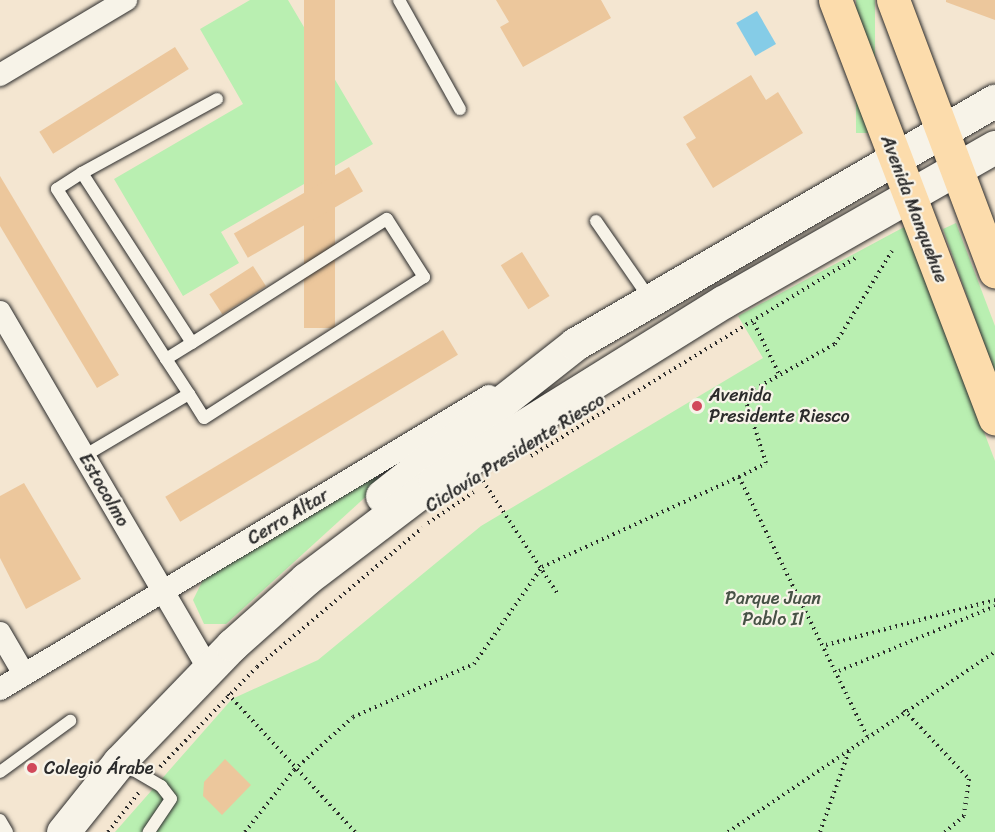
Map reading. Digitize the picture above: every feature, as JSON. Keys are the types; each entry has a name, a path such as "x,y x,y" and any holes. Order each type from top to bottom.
{"main road":[{"name":"Avenida Manquehue","path":"835,0 893,158 995,418"},
{"path":"893,0 995,272"},
{"path":"63,832 119,762 221,684 306,579 390,488 575,344 995,101"},
{"path":"306,579 476,471 723,302 995,147"}],"street":[{"path":"0,75 117,2"},
{"name":"Estocolmo","path":"0,312 164,592 221,684"},
{"name":"Cerro Altar","path":"0,689 575,344"},
{"path":"0,633 24,674"}],"lane":[{"path":"399,0 460,109"},
{"path":"166,359 387,219 424,277 204,418 189,394 166,359 57,189 217,99"},
{"path":"82,173 192,343"},
{"path":"596,221 650,300"},
{"path":"84,456 189,394"},
{"path":"0,772 70,721"},
{"path":"119,762 149,779 171,800 148,832"},
{"path":"0,820 7,832"}],"path":[{"path":"245,832 294,770 353,717 474,664 542,567 765,463 744,395 835,344 892,251"},
{"name":"Ciclovía Presidente Riesco","path":"526,459 853,264 859,254"},
{"path":"754,323 780,376"},
{"name":"Ciclovía Presidente Riesco","path":"108,832 221,684 426,525 476,471 495,478"},
{"path":"476,471 542,567 557,593"},
{"path":"739,477 839,671 867,736"},
{"path":"826,645 995,600"},
{"path":"839,671 995,606"},
{"path":"728,832 904,710 995,652"},
{"path":"221,684 294,770 356,832"},
{"path":"904,710 969,779 964,816 945,832"},
{"path":"820,832 850,747"}],"green space":[{"path":"250,0 288,0 373,144 221,232 239,263 183,296 114,179 243,104 200,29"},
{"path":"856,0 875,0 875,133 856,133"},
{"path":"956,223 995,326 995,374 943,229"},
{"name":"Parque Juan Pablo II","path":"906,226 995,461 995,832 115,832 232,699 318,660 481,526 763,358 738,316"},
{"path":"375,476 383,481 226,624 204,624 193,600 204,578"}],"water":[{"path":"757,11 776,44 755,56 736,23"}],"building":[{"path":"304,0 335,0 335,328 304,328"},
{"path":"496,0 601,0 611,18 523,67 500,27 509,22"},
{"path":"946,0 995,0 995,20 946,2"},
{"path":"175,47 189,69 53,154 39,132"},
{"path":"751,75 766,100 778,92 803,133 713,188 686,144 696,138 683,117"},
{"path":"349,167 363,191 248,258 234,234"},
{"path":"0,176 119,375 97,388 0,226"},
{"path":"522,252 550,296 528,309 501,265"},
{"path":"253,266 266,286 222,314 209,294"},
{"path":"443,330 458,355 180,522 165,497"},
{"path":"24,483 81,579 26,609 0,558 0,496"},
{"path":"225,759 251,785 222,815 203,796 204,782"}],"place":[{"name":"Avenida Presidente Riesco","path":"697,406"},
{"name":"Colegio Árabe","path":"32,768"}]}
